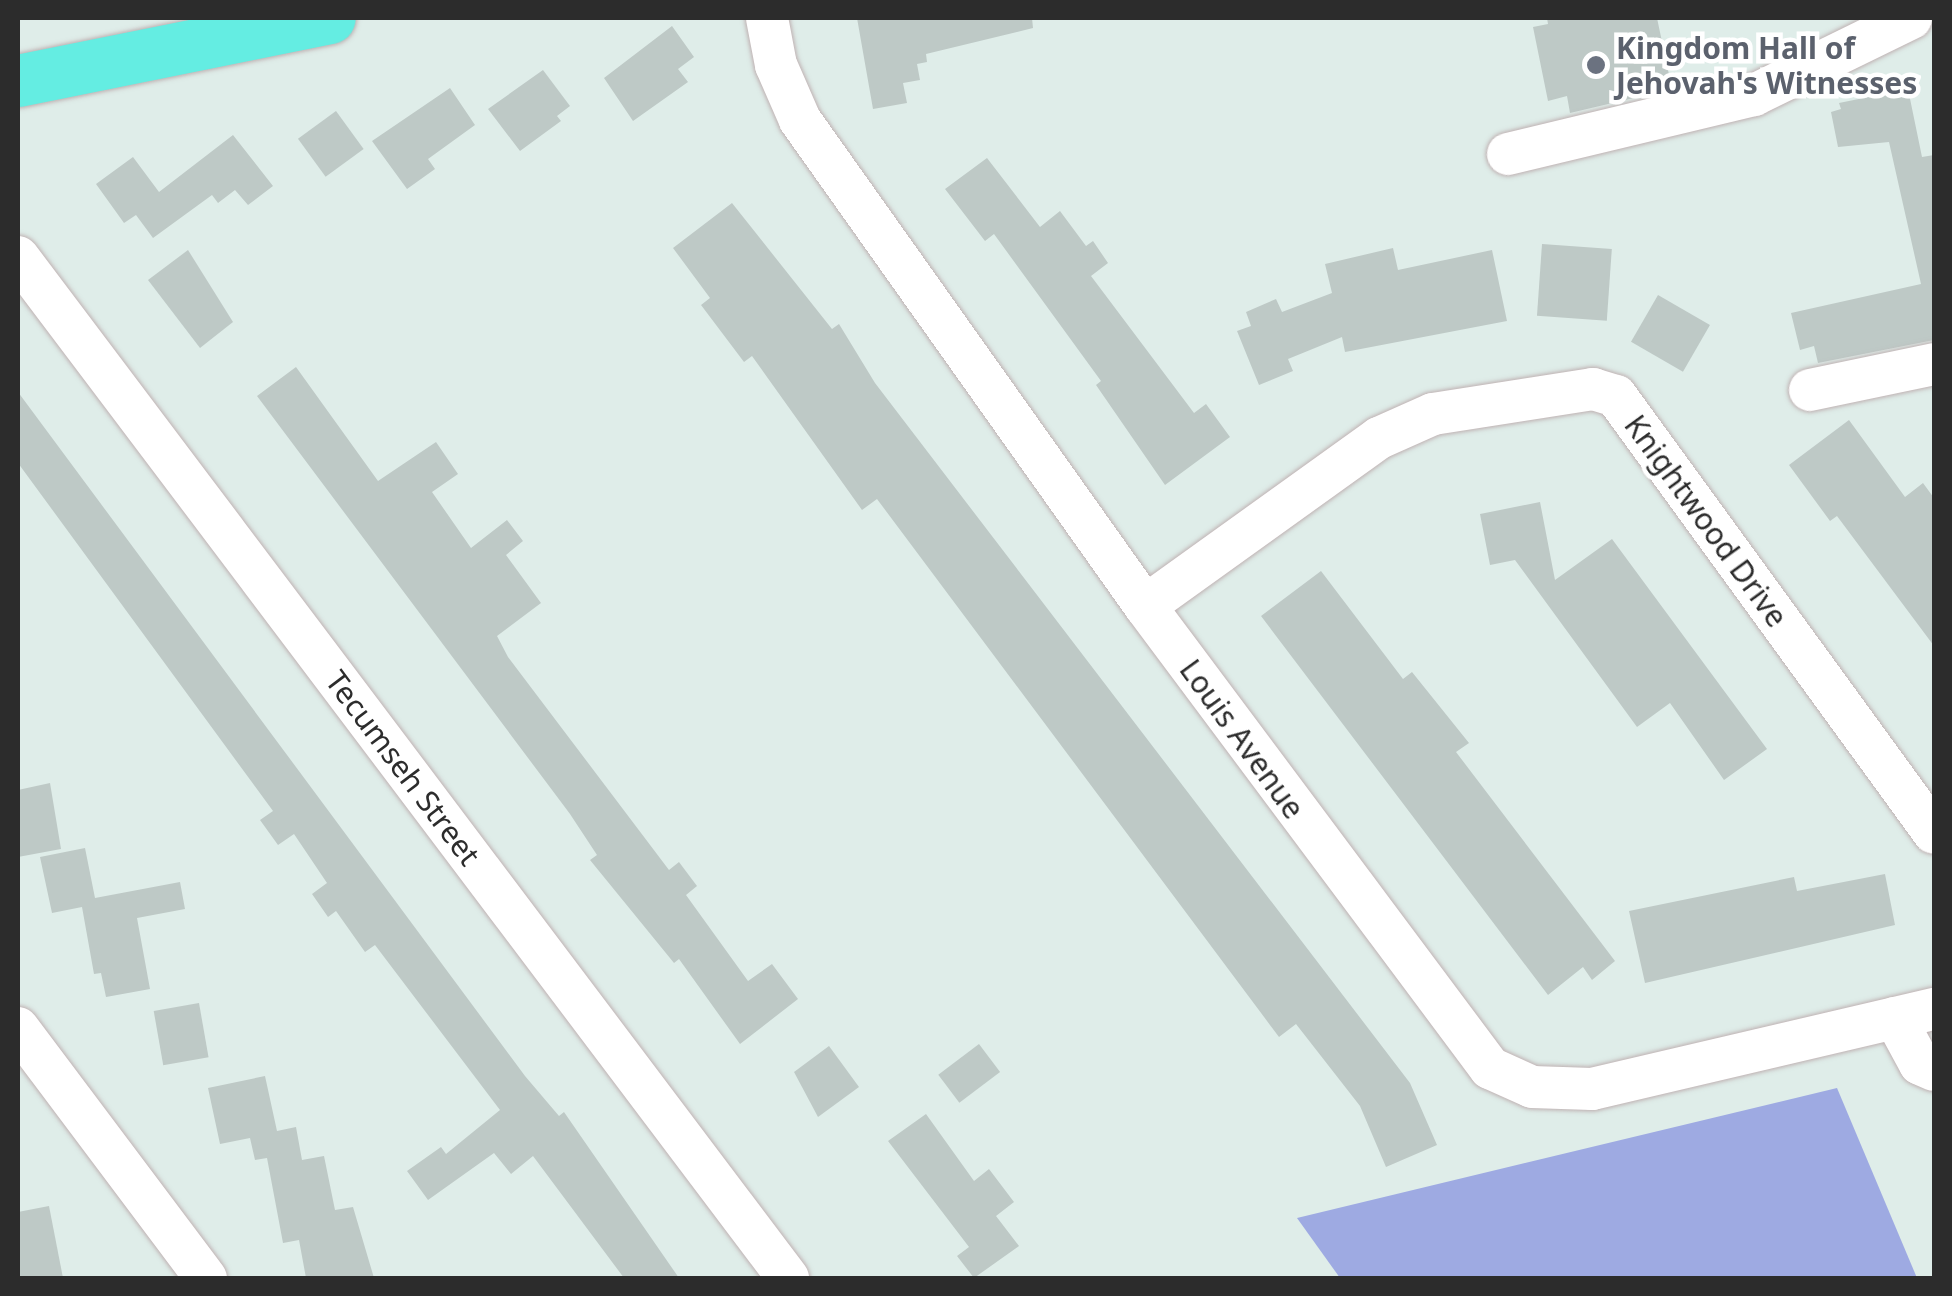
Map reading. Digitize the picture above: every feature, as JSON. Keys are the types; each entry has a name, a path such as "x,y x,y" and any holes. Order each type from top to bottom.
{"main road":[{"path":"18,81 330,18"}],"street":[{"name":"Louis Avenue","path":"767,18 776,65 800,120 1144,606 1490,1068 1532,1088 1592,1088 1915,1014"},
{"path":"1508,154 1754,95 1911,18"},
{"name":"Tecumseh Street","path":"18,257 788,1278"},
{"path":"1810,390 1934,364"},
{"name":"Knightwood Drive","path":"1144,606 1379,438 1433,414 1593,389 1616,396 1934,833"},
{"path":"1915,1014 1920,1064 1934,1070"},
{"path":"18,1028 206,1278"}],"shaded area":[{"path":"1837,1088 1917,1278 1340,1278 1297,1218"}],"building":[{"path":"857,18 1032,18 1033,28 926,54 927,62 917,64 920,80 903,83 907,103 873,109"},
{"name":"Kingdom Hall of Jehovah's Witnesses","path":"1547,18 1657,18 1672,89 1570,113 1567,96 1548,101 1533,27 1548,24"},
{"path":"672,26 694,57 678,69 688,82 633,121 604,78"},
{"path":"543,70 570,106 557,116 561,121 520,151 488,109"},
{"path":"450,88 475,125 428,159 435,169 407,189 372,141"},
{"path":"1908,89 1922,157 1934,155 1934,340 1818,363 1814,346 1800,350 1791,313 1921,284 1889,142 1838,147 1831,112 1841,109 1839,103"},
{"path":"336,111 364,149 326,177 298,139"},
{"path":"233,135 273,186 248,205 235,190 218,203 212,195 153,238 136,215 124,223 96,184 133,157 159,192"},
{"path":"987,158 1040,227 1060,211 1086,246 1093,241 1108,263 1091,276 1194,413 1206,404 1230,437 1165,485 1096,385 1101,381 994,234 985,241 945,189"},
{"path":"732,203 832,329 839,324 875,383 1410,1083 1437,1145 1386,1167 1360,1106 1296,1024 1279,1037 877,499 862,510 752,356 744,362 701,305 710,298 673,248"},
{"path":"1542,244 1612,249 1607,321 1537,316"},
{"path":"1393,248 1398,270 1492,250 1507,321 1345,352 1342,337 1288,359 1293,371 1259,385 1237,331 1251,326 1246,312 1276,299 1282,312 1332,293 1325,264"},
{"path":"188,250 233,322 200,348 148,280"},
{"path":"1658,295 1710,325 1683,372 1631,342"},
{"path":"296,367 378,481 436,442 458,474 432,492 471,548 507,520 523,541 506,555 541,603 497,636 508,657 669,870 679,862 697,886 686,895 748,981 772,964 798,999 740,1044 679,959 674,963 590,860 597,855 570,814 257,396"},
{"path":"18,392 525,1076 559,1116 564,1112 679,1278 624,1278 533,1156 511,1174 494,1153 428,1200 407,1171 441,1147 446,1154 500,1110 375,945 365,952 336,911 328,917 312,894 327,883 294,834 278,845 260,820 273,811 18,463"},
{"path":"1849,420 1905,497 1923,483 1934,498 1934,646 1837,516 1830,521 1789,465"},
{"path":"1540,502 1555,580 1612,539 1767,749 1724,780 1670,703 1637,727 1515,560 1490,565 1480,514"},
{"path":"1321,571 1403,679 1412,672 1469,743 1456,752 1615,961 1592,980 1583,967 1548,995 1261,616"},
{"path":"50,783 61,849 18,857 18,790"},
{"path":"85,848 95,898 180,882 185,909 137,918 150,989 106,997 101,973 94,974 82,907 52,913 40,857"},
{"path":"1885,874 1895,925 1645,983 1629,911 1794,877 1797,891"},
{"path":"199,1003 209,1057 163,1065 154,1011"},
{"path":"979,1044 1000,1072 959,1103 938,1075"},
{"path":"829,1046 859,1087 818,1117 794,1072"},
{"path":"265,1076 277,1131 296,1127 302,1160 324,1156 335,1210 353,1207 374,1278 306,1278 299,1240 283,1243 267,1158 255,1160 250,1138 220,1144 208,1088"},
{"path":"926,1114 974,1181 989,1169 1014,1202 996,1216 1019,1246 974,1278 957,1256 969,1247 888,1141"},
{"path":"49,1206 63,1278 18,1278 18,1212"}],"place":[{"name":"Kingdom Hall of Jehovah's Witnesses","path":"1596,65"}]}
